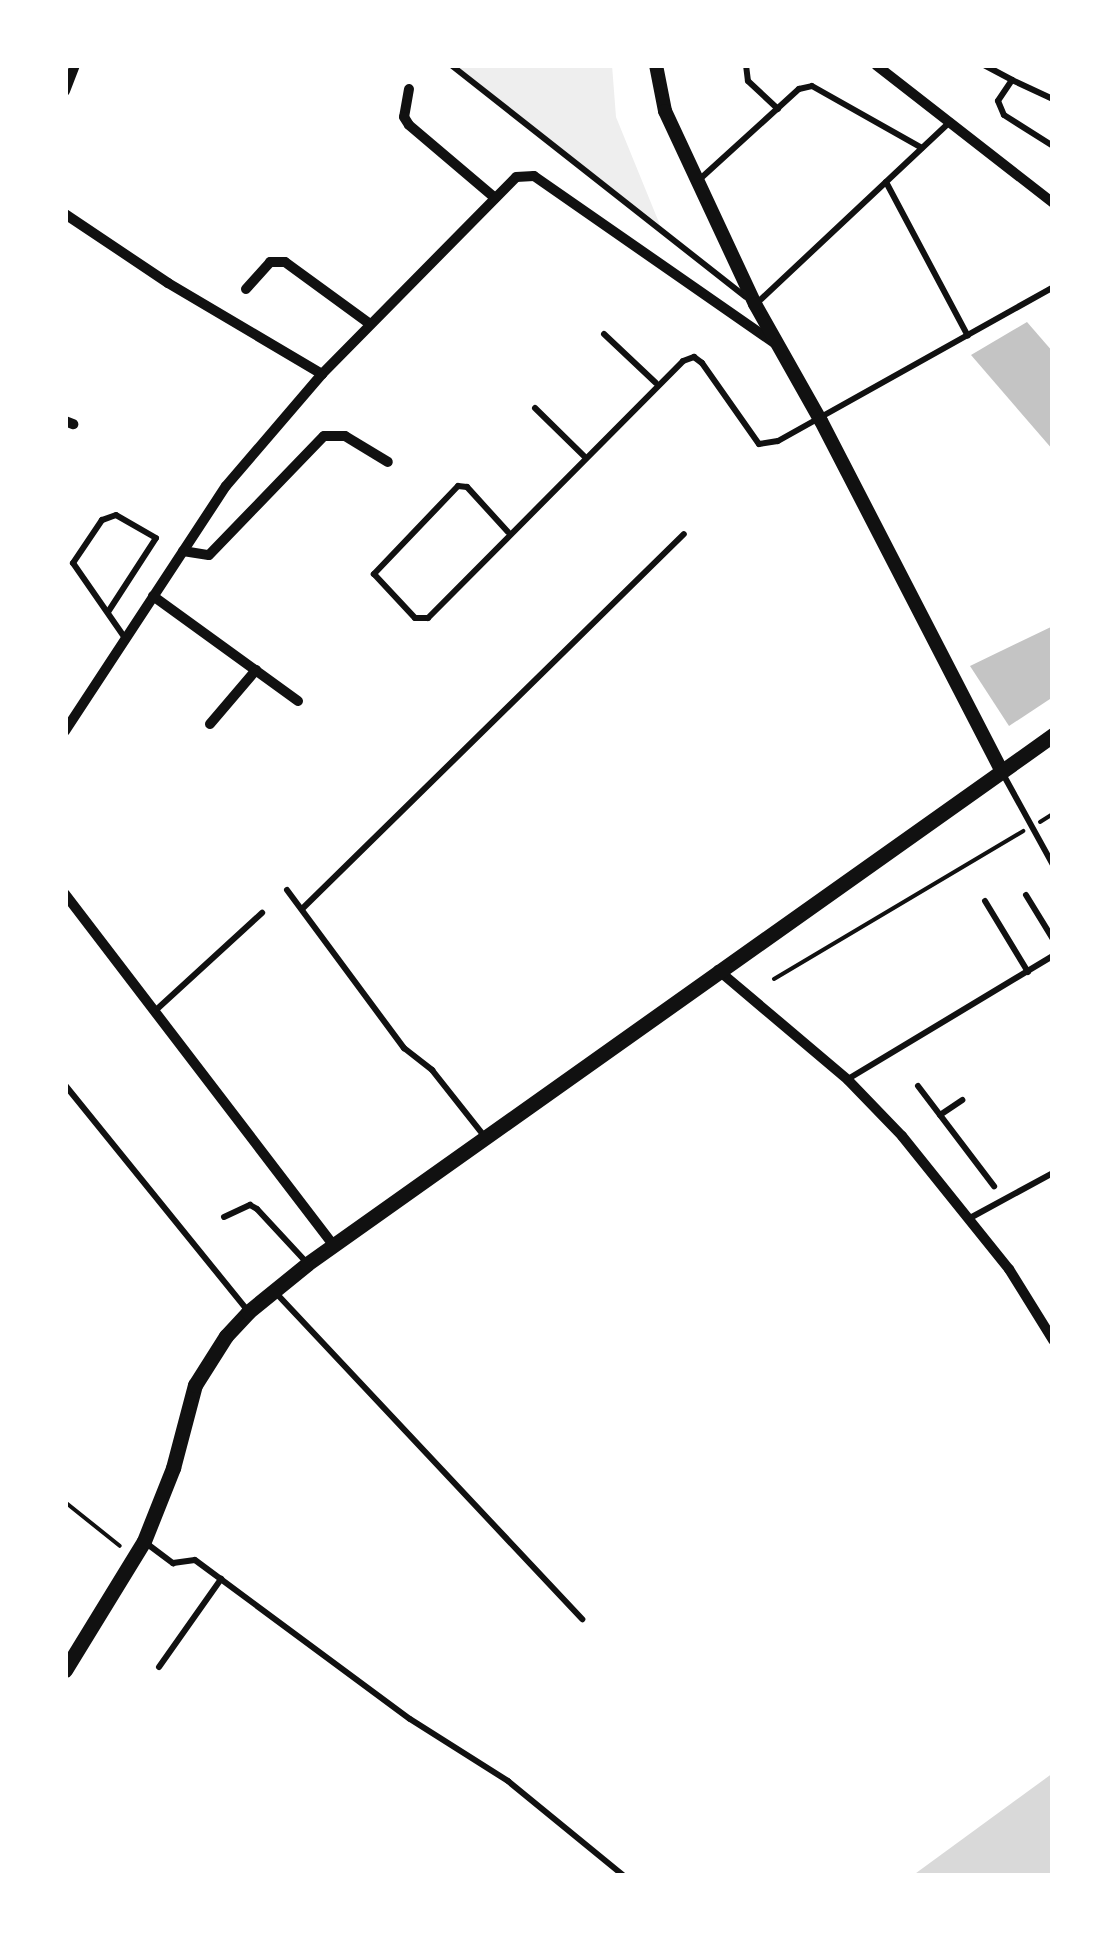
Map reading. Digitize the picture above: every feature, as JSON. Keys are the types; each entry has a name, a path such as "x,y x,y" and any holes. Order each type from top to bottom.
{"main road":[{"path":"65,1670 144,1541 173,1468 195,1385 226,1336 248,1312 308,1264 718,970 1053,735"}],"street":[{"path":"65,91 75,65"},
{"path":"656,65 666,111 696,182 1001,770"},
{"path":"876,65 952,120 1053,203"},
{"path":"409,89 404,117 410,126 494,198"},
{"path":"65,731 226,486 322,374 516,177 534,176 782,349"},
{"path":"65,214 322,374"},
{"path":"246,289 270,262 284,262 370,324"},
{"path":"183,551 209,555 324,436 344,436 388,462"},
{"path":"153,596 298,700"},
{"path":"210,724 256,670"},
{"path":"67,900 156,1010 334,1246"},
{"path":"718,970 848,1080 970,1218 1053,1340"}],"lane":[{"path":"451,65 756,304 952,120"},
{"path":"746,65 748,81 778,108"},
{"path":"984,65 1053,99"},
{"path":"1012,80 998,107 1053,146"},
{"path":"696,182 799,90 812,86 922,148"},
{"path":"886,182 968,336"},
{"path":"508,532 466,487 458,486 374,574 422,621 656,383 694,356 759,444 778,442 1053,287"},
{"path":"604,334 656,383"},
{"path":"535,408 585,456"},
{"path":"108,612 156,538 116,515 102,520 73,563 125,638"},
{"path":"302,909 440,778 684,534"},
{"path":"1001,770 1053,865"},
{"path":"288,890 404,1048 432,1070 486,1137"},
{"path":"1026,895 1053,939"},
{"path":"986,902 1028,972"},
{"path":"156,1010 262,913"},
{"path":"848,1080 1053,956"},
{"path":"65,1084 248,1312"},
{"path":"918,1086 994,1186"},
{"path":"940,1115 962,1100"},
{"path":"970,1218 1053,1173"},
{"path":"224,1218 250,1206 257,1209 308,1264"},
{"path":"273,1290 582,1619"},
{"path":"144,1541 170,1562 195,1560 410,1719 508,1781 624,1876"},
{"path":"160,1667 221,1579"}],"path":[{"path":"774,979 1053,814"},
{"path":"65,1502 134,1558"}],"shaded area":[{"path":"451,65 612,65 616,117 660,225"},
{"path":"1053,1773 1053,1876 912,1876"}],"building":[{"path":"1027,322 1053,352 1053,450 971,355"},
{"path":"1053,626 1053,697 1009,726 970,666"}]}
